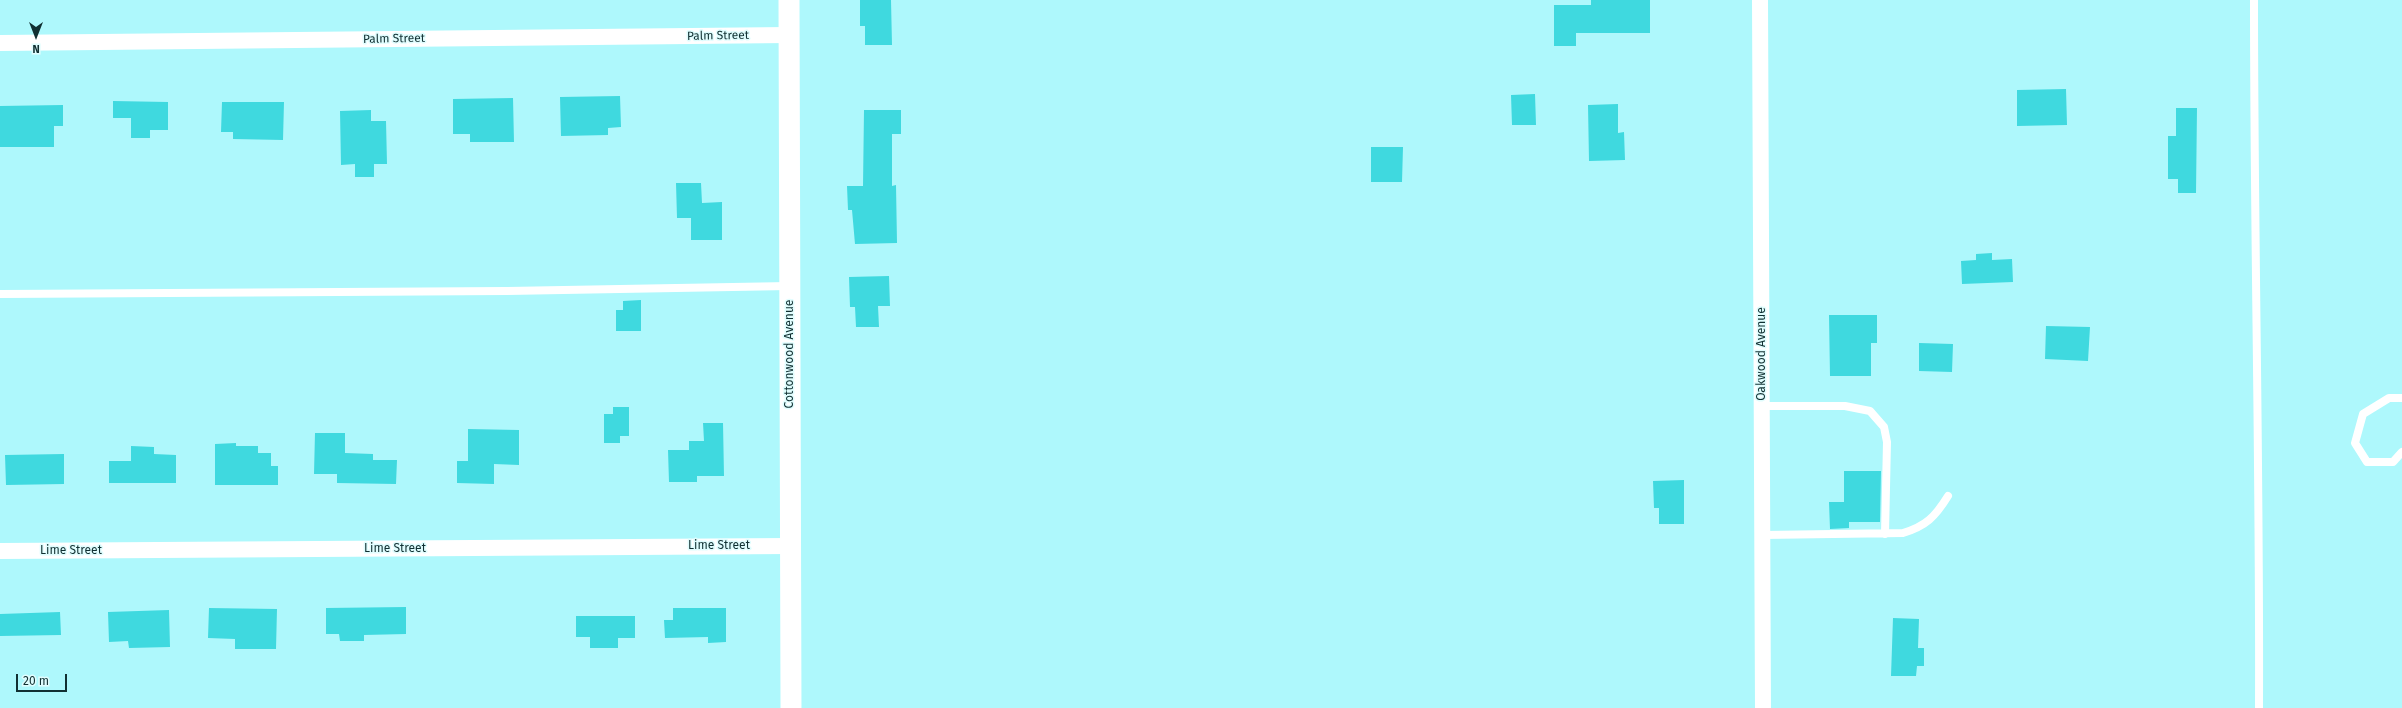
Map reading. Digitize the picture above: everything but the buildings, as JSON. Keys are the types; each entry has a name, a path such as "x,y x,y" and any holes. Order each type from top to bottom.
{"street":[{"name":"Cottonwood Avenue","path":"789,0 791,708"},
{"name":"Oakwood Avenue","path":"1760,0 1764,708"},
{"name":"Palm Street","path":"0,43 789,35"},
{"name":"Lime Street","path":"0,552 790,546"}],"lane":[{"path":"2254,0 2254,240 2260,527 2259,708"},
{"path":"0,294 499,291 789,286"},
{"path":"2402,398 2389,398 2363,414 2355,443 2366,462 2393,462 2402,452"},
{"path":"1762,406 1846,406 1870,410 1884,427 1887,442 1885,534"},
{"path":"1763,535 1903,533 1921,528 1938,513 1948,496"}]}
